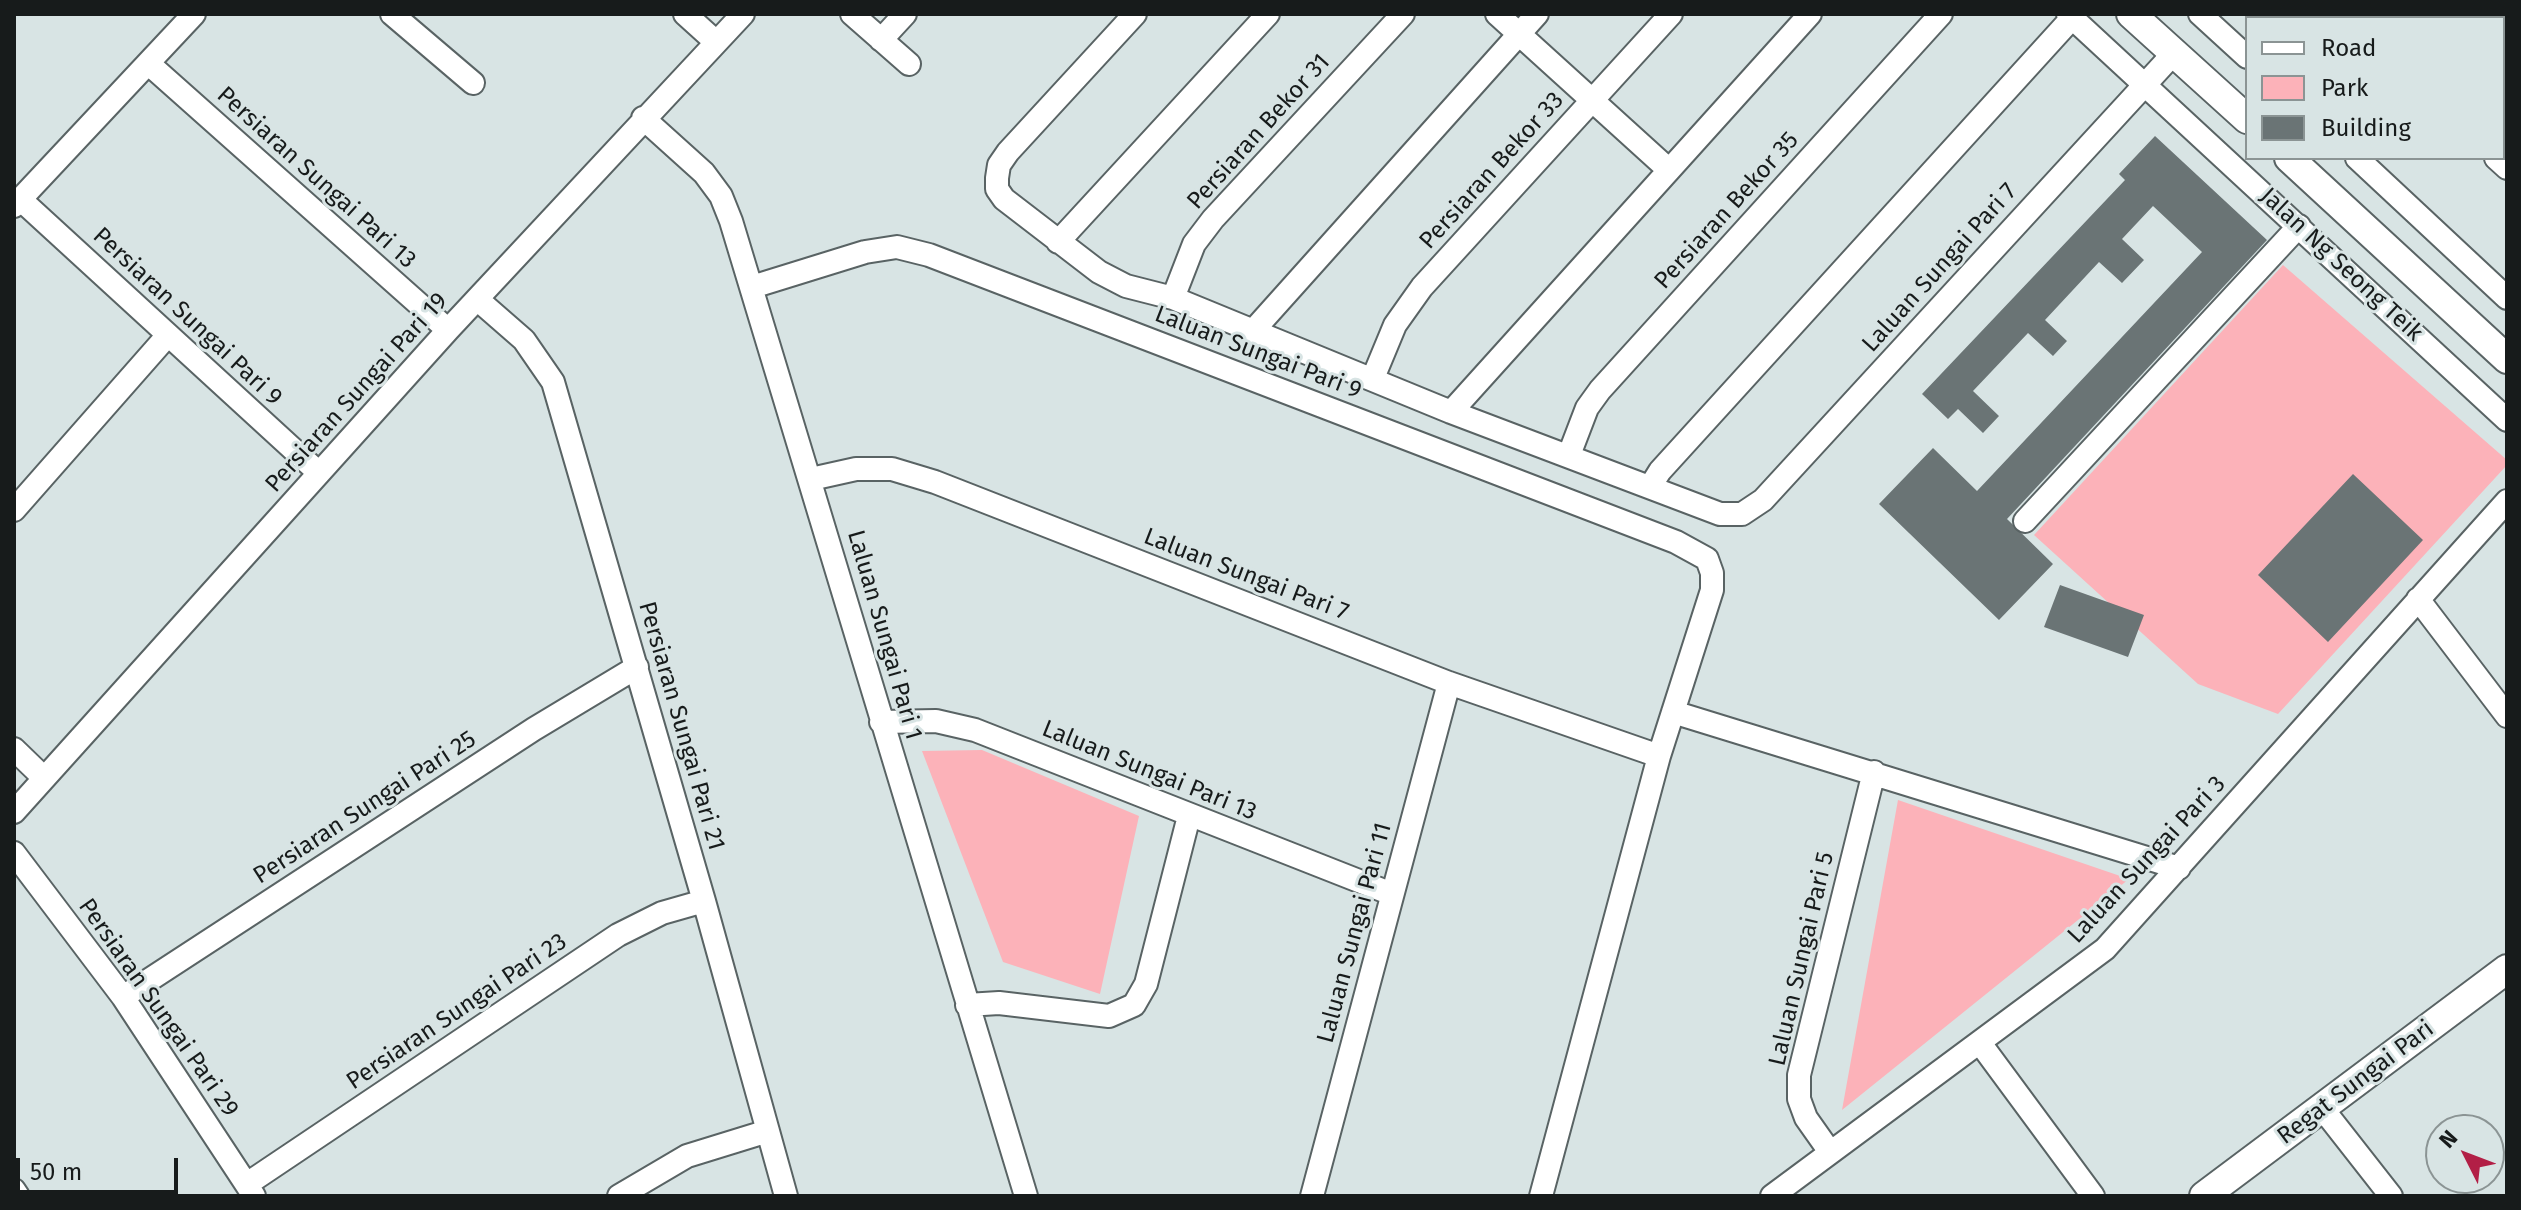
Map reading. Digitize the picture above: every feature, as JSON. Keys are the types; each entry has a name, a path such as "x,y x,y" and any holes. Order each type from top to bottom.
{"main road":[{"path":"2131,14 2245,117"},
{"name":"Jalan Ng Seong Teik","path":"2291,160 2507,359"},
{"name":"Regat Sungai Pari","path":"2209,1194 2507,969"}],"street":[{"path":"17,202 194,14"},
{"path":"392,14 473,83"},
{"path":"685,14 716,42"},
{"name":"Persiaran Sungai Pari 19","path":"14,812 448,330 743,14"},
{"path":"852,14 909,64"},
{"path":"881,40 905,14"},
{"path":"1135,14 1008,152 999,165 997,189 1004,199 1058,242 1126,286 1173,298 1451,412 1650,487 1670,460 2070,16"},
{"path":"1058,242 1268,14"},
{"name":"Persiaran Bekor 31","path":"1173,298 1194,244 1213,219 1403,14"},
{"path":"1497,14 1669,170"},
{"path":"1252,332 1537,14"},
{"name":"Persiaran Bekor 33","path":"1373,378 1395,325 1422,287 1671,14"},
{"path":"1451,412 1810,14"},
{"name":"Persiaran Bekor 35","path":"1569,455 1587,408 1600,390 1941,14"},
{"path":"2200,14 2245,55"},
{"name":"Jalan Ng Seong Teik","path":"2070,16 2507,420"},
{"name":"Laluan Sungai Pari 7","path":"1650,487 1720,514 1742,514 1763,500 2174,53"},
{"name":"Persiaran Sungai Pari 13","path":"149,64 448,330"},
{"name":"Laluan Sungai Pari 1","path":"643,118 704,173 721,196 811,479 881,722 1026,1196"},
{"path":"2359,160 2507,298"},
{"name":"Persiaran Sungai Pari 9","path":"17,202 319,473"},
{"path":"2025,521 2299,226"},
{"name":"Laluan Sungai Pari 9","path":"752,287 865,252 897,247 929,255 1694,549 1707,559 1712,573 1712,590 1673,712"},
{"name":"Persiaran Sungai Pari 21","path":"477,299 524,340 553,382 786,1196"},
{"path":"14,510 168,335"},
{"name":"Laluan Sungai Pari 7","path":"811,479 856,469 892,469 935,482 1449,683 1659,756"},
{"name":"Laluan Sungai Pari 3","path":"1772,1196 2105,949 2507,501"},
{"path":"2418,599 2507,716"},
{"name":"Persiaran Sungai Pari 25","path":"123,997 534,729 637,667"},
{"name":"Laluan Sungai Pari 11","path":"1312,1196 1449,683"},
{"path":"1541,1196 1673,712 2179,868"},
{"name":"Laluan Sungai Pari 13","path":"881,722 936,721 975,730 1392,894"},
{"path":"14,749 44,778"},
{"name":"Laluan Sungai Pari 5","path":"1830,1152 1806,1118 1799,1099 1799,1075 1874,772"},
{"path":"967,1005 999,1003 1109,1016 1134,1005 1146,984 1189,816"},
{"name":"Persiaran Sungai Pari 29","path":"14,853 123,997 251,1190"},
{"name":"Persiaran Sungai Pari 23","path":"251,1190 618,935 662,913 704,901"},
{"path":"1980,1043 2093,1196"},
{"path":"2322,1108 2391,1196"},
{"path":"619,1196 687,1156 768,1131"},
{"path":"14,1190 18,1196"}],"green space":[{"path":"2283,265 2507,460 2507,465 2278,714 2198,684 2034,535"},
{"path":"982,750 1139,816 1100,994 1003,962 922,751"},
{"path":"1898,800 2129,879 1842,1110"}],"building":[{"path":"2155,136 2267,240 2007,519 2053,564 1999,620 1879,504 1933,448 1977,491 2202,252 2153,206 2122,239 2144,260 2122,283 2099,262 2045,320 2067,341 2053,356 2028,333 1973,391 1999,416 1983,433 1958,409 1948,419 1922,394 2125,180 2119,174"},
{"path":"2353,474 2423,540 2328,642 2258,575"},
{"path":"2060,585 2144,615 2128,657 2044,627"}]}
